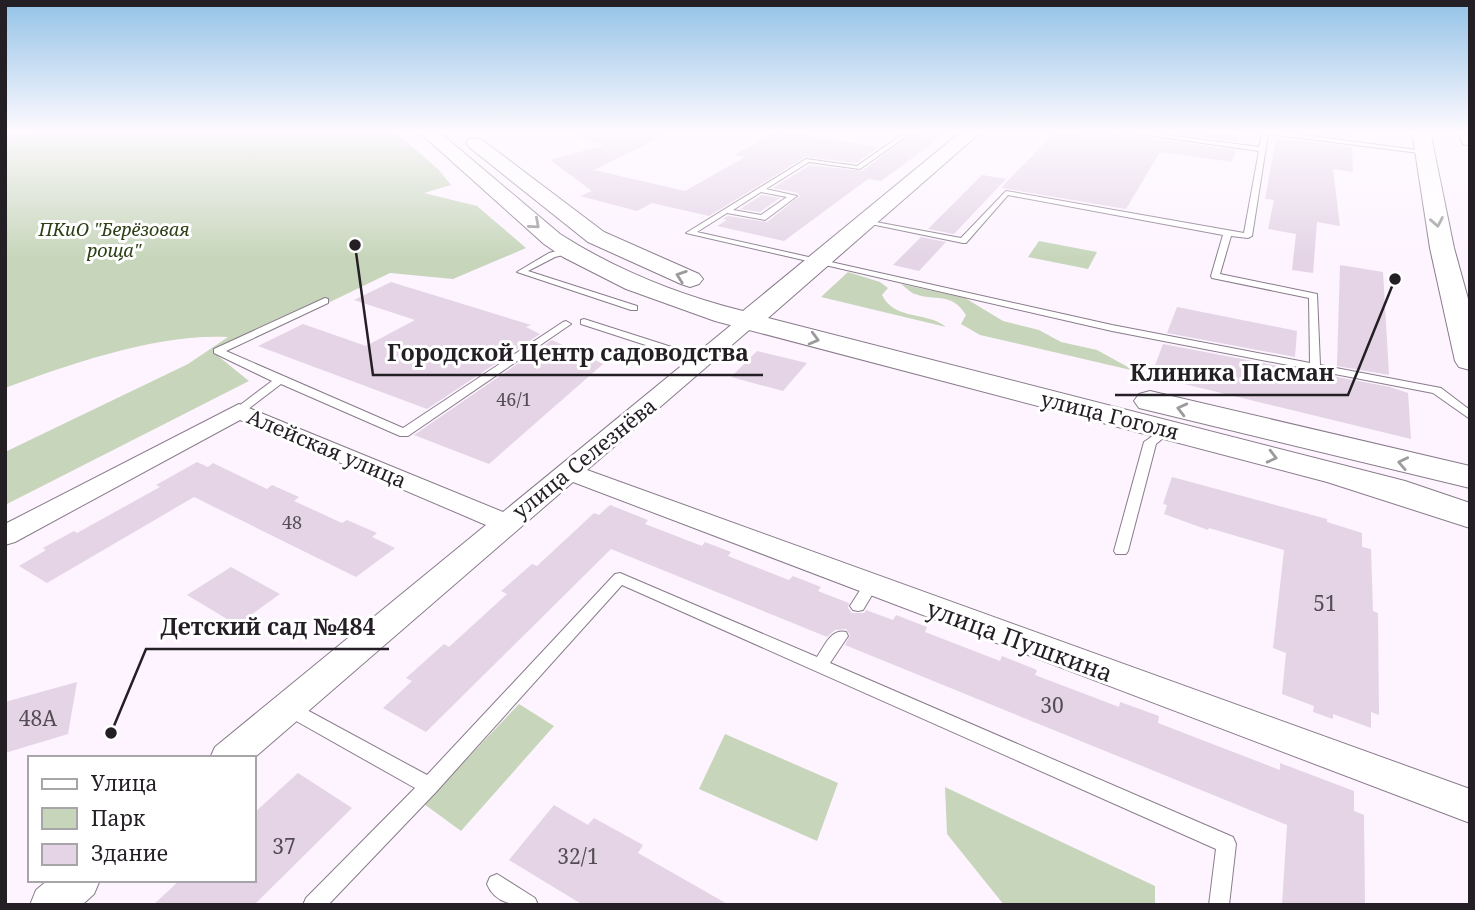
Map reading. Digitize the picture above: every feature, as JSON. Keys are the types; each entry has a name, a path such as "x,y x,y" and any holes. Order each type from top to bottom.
{"main road":[{"path":"477,173 568,251 630,281 753,307"},
{"path":"514,173 596,237 669,272 709,285"},
{"name":"улица Селезнёва","path":"753,307 819,262 923,173"},
{"path":"1429,173 1442,248 1470,361"},
{"name":"улица Гоголя","path":"753,307 1167,430 1392,489 1470,516"},
{"name":"улица Гоголя","path":"753,307 1350,451 1470,477"}],"street":[{"name":"улица Селезнёва","path":"230,756 702,360 753,307"},
{"name":"Алейская улица","path":"5,536 239,411 505,523"},
{"name":"улица Пушкина","path":"570,472 865,596 1470,806"},
{"path":"51,905 78,882"}],"lane":[{"path":"787,173 690,233 1112,328 1437,390 1470,416"},
{"path":"865,222 963,241 1006,193 1248,236 1257,173"},
{"path":"727,211 762,218 793,196 761,190"},
{"path":"1228,233 1215,276 1314,296 1315,366"},
{"path":"568,251 552,255 521,272 634,308"},
{"path":"325,301 218,351 404,433 566,324"},
{"path":"584,323 702,360"},
{"path":"239,411 279,380"},
{"path":"1121,551 1150,442 1167,430"},
{"path":"313,905 429,786 620,578 1226,844 1219,905"},
{"path":"820,666 839,636"},
{"path":"288,708 429,786"},
{"path":"497,884 528,905"}],"green space":[{"name":"ПКиО \"Берёзовая роща\"","path":"5,173 442,173 451,185 424,193 477,206 526,248 453,279 390,273 218,356 249,381 5,505 5,452 188,364 228,337 202,337 144,345 86,360 5,388"},
{"path":"1039,241 1097,252 1088,269 1028,257"},
{"path":"848,272 880,282 888,288 882,295 895,309 930,319 946,327 821,297"},
{"path":"901,284 965,298 1003,321 1039,330 1061,342 1097,350 1135,371 980,335 961,324 966,315 955,303 915,294"},
{"path":"519,704 554,726 461,831 424,804"},
{"path":"725,734 838,783 817,841 699,789"},
{"path":"945,787 1155,886 1155,905 1004,905 947,834"}],"building":[{"path":"568,173 609,173 685,191 716,173 778,173 709,216 652,203 637,211 580,196 592,191"},
{"path":"796,173 891,173 881,181 868,179 784,241 717,226 727,220 723,219 728,216 767,222 800,196 798,193 773,188"},
{"path":"1015,173 1147,173 1126,209 1001,188"},
{"path":"1270,173 1334,173 1340,226 1317,222 1313,273 1292,270 1296,234 1268,229 1274,200 1265,199"},
{"path":"982,175 1006,179 954,234 928,229"},
{"path":"762,195 780,198 760,212 740,209"},
{"path":"921,237 946,242 919,271 893,265"},
{"path":"1340,265 1383,272 1389,375 1337,366"},
{"path":"391,282 531,325 526,327 540,334 427,409 258,346 303,324 366,346 415,320 354,300"},
{"path":"1177,307 1297,331 1295,357 1167,333"},
{"path":"552,340 603,364 489,464 414,435"},
{"path":"1163,344 1390,387 1408,393 1411,439 1151,376"},
{"path":"757,351 807,363 783,391 731,377"},
{"path":"197,462 208,467 213,463 267,489 272,485 299,497 294,501 342,523 347,520 377,533 372,537 395,548 356,577 194,497 47,583 19,566 46,550 43,548 74,531 77,533 160,487 156,485"},
{"path":"1172,477 1327,519 1327,522 1362,533 1362,547 1371,549 1373,611 1378,613 1379,715 1371,712 1371,728 1333,714 1333,719 1313,712 1314,706 1282,694 1286,653 1273,648 1284,550 1209,528 1208,530 1164,514 1167,505 1163,504"},
{"path":"610,505 648,520 645,524 702,546 705,542 731,552 728,556 789,580 793,576 821,587 818,591 849,603 848,608 852,613 864,613 866,610 893,620 896,615 927,627 925,632 1000,661 1002,656 1037,670 1035,675 1119,707 1120,702 1159,716 1158,723 1280,770 1280,763 1354,791 1354,811 1364,815 1365,905 1282,905 1287,825 845,645 850,635 846,629 835,630 827,637 611,549 426,732 383,708 412,681 406,678 444,644 449,647 507,594 501,591 532,564 537,566 594,513 599,515"},
{"path":"231,567 280,594 237,625 187,595"},
{"path":"77,682 68,734 5,753 5,702"},
{"path":"298,773 352,808 254,905 153,905 178,882 256,882 256,811"},
{"path":"554,805 588,825 594,818 643,845 638,853 729,905 583,905 509,860"}],"place":[{"name":"Городской Центр садоводства","path":"355,245"},
{"name":"Клиника Пасман","path":"1395,279"},
{"name":"Детский сад №484","path":"111,733"}]}
